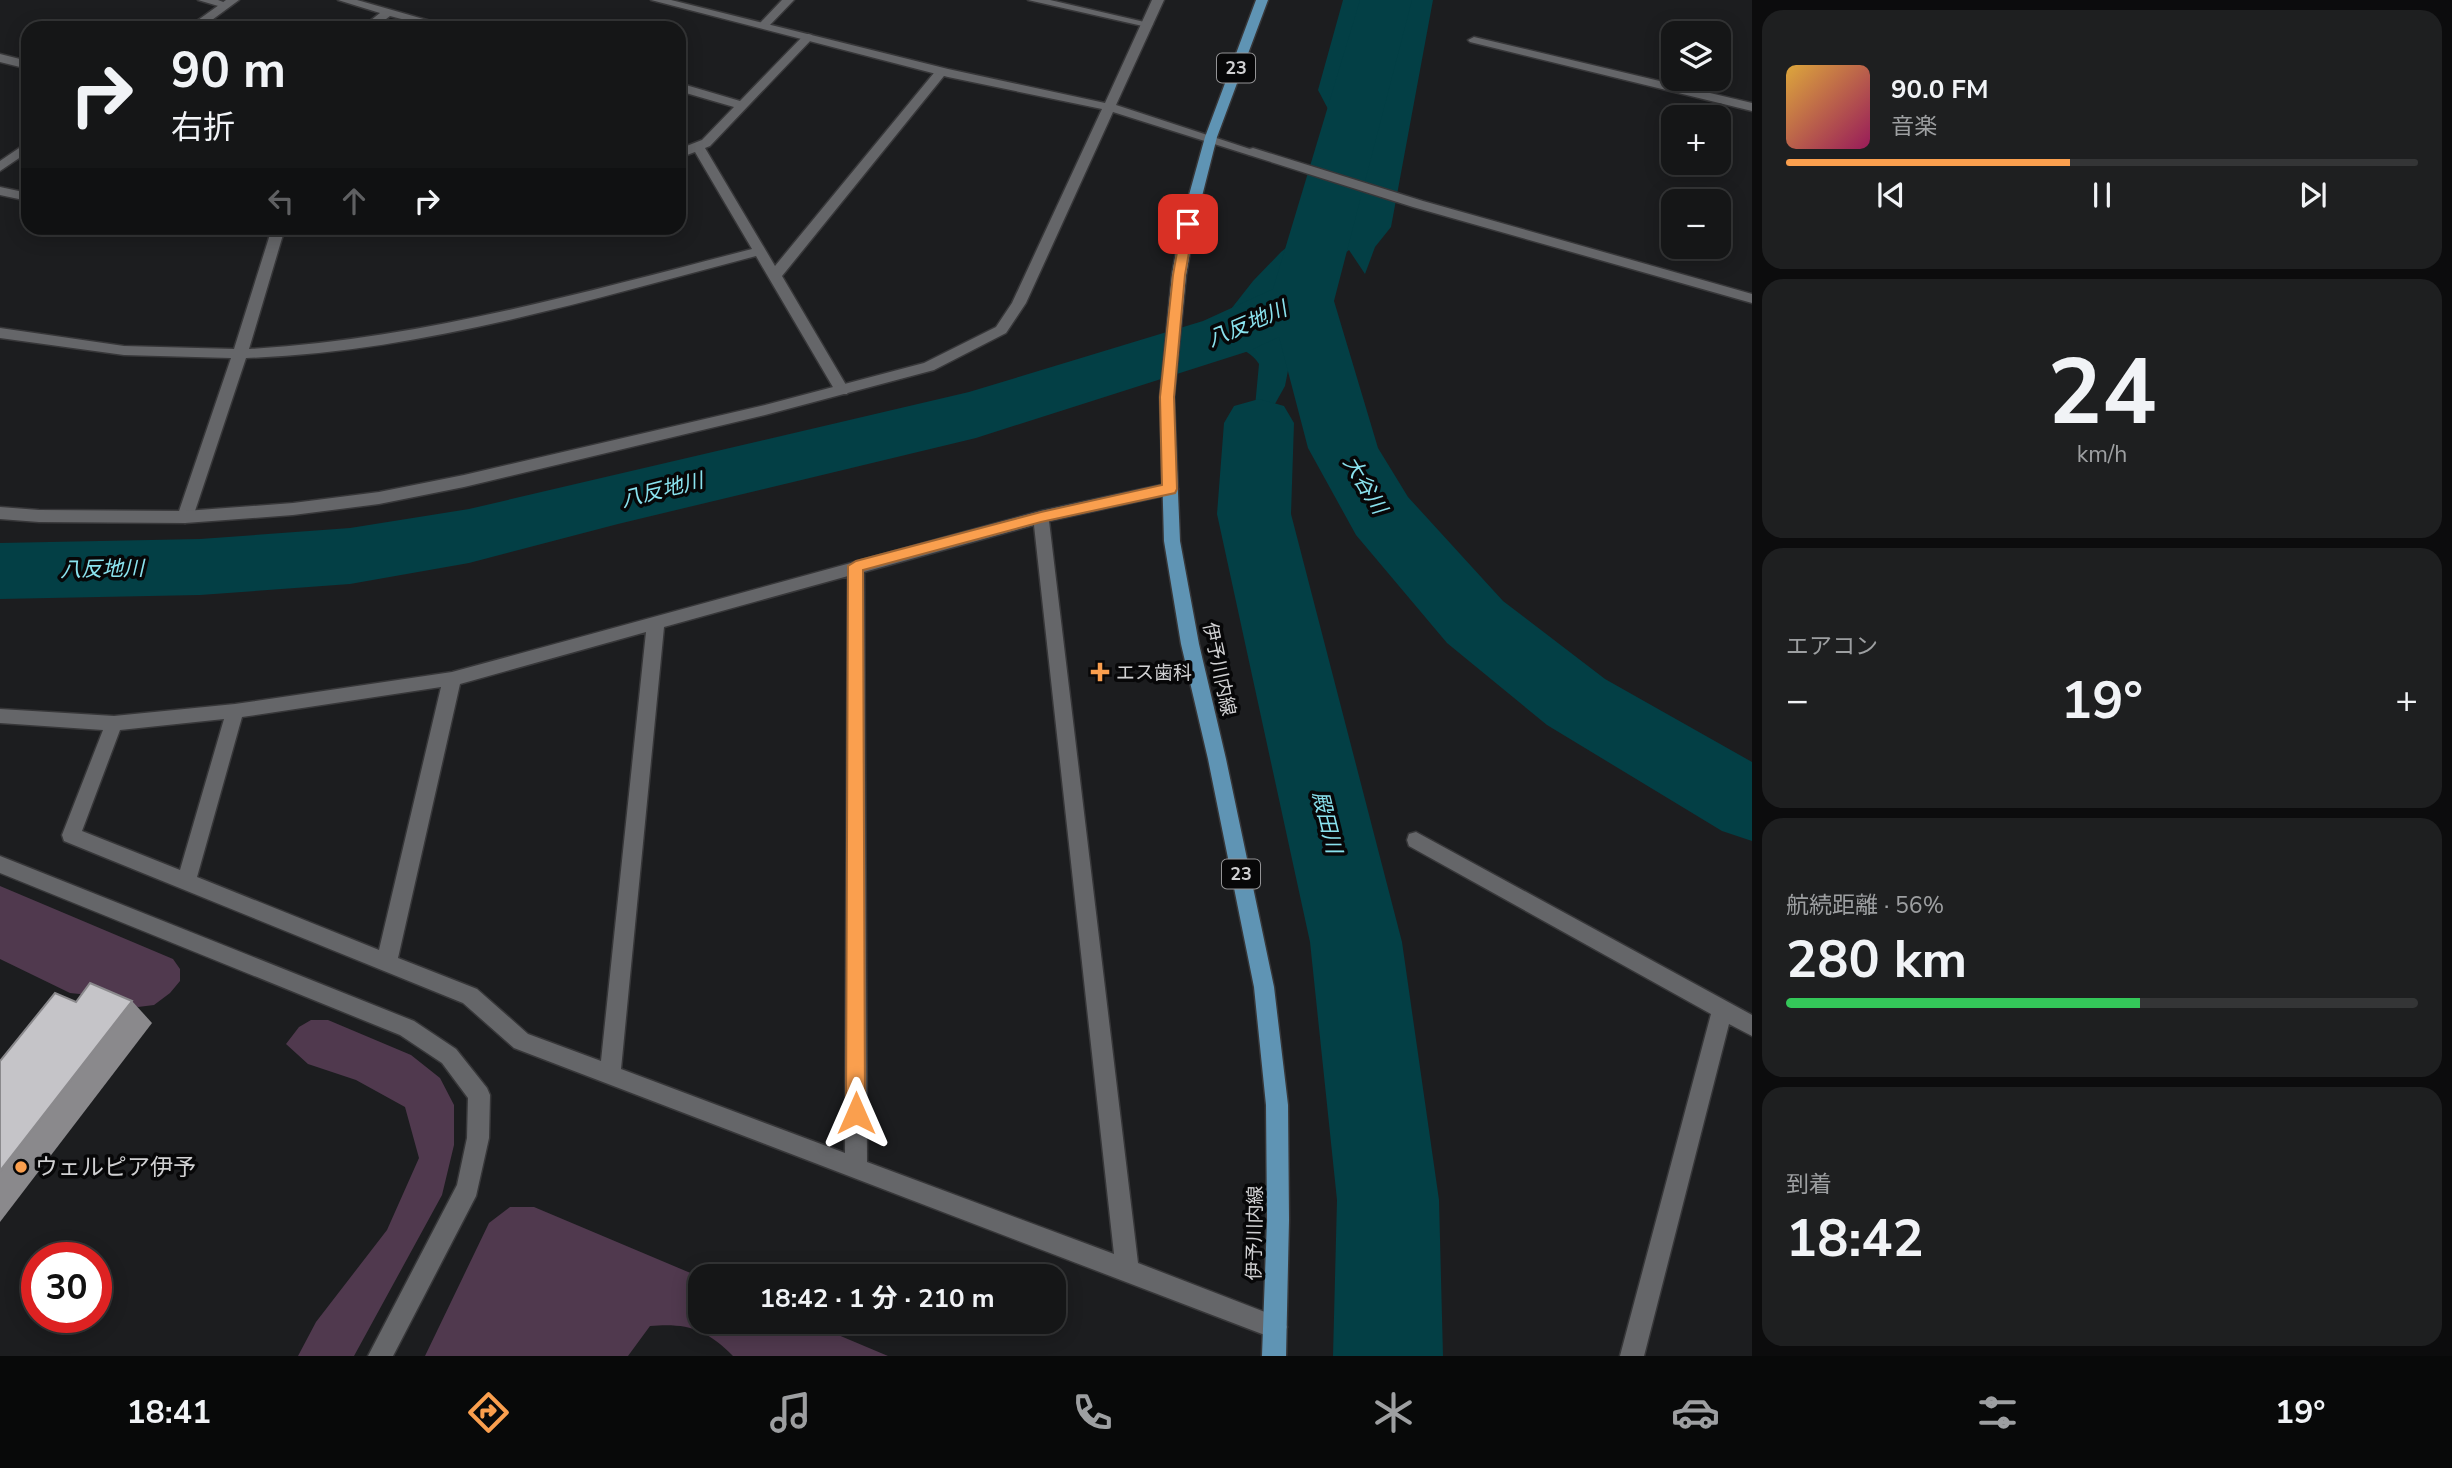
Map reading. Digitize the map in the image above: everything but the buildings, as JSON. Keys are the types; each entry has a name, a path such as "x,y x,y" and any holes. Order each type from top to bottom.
{"main road":[{"name":"伊予川内線","path":"1262,0 1211,137 1188,224 1179,275 1167,397 1172,541 1191,644 1264,987 1277,1105 1274,1356"}],"street":[{"path":"204,0 229,3"},
{"path":"344,0 422,21"},
{"path":"657,0 942,71 1108,107 1211,137 1418,204 1752,299"},
{"path":"764,25 788,0"},
{"path":"1034,0 1147,24"},
{"path":"0,513 39,516 185,516 293,509 416,491 674,432 929,367 1001,330 1019,303 1158,0"},
{"path":"203,21 229,3"},
{"path":"376,21 388,12"},
{"path":"686,152 699,148 808,37"},
{"path":"1474,40 1752,107"},
{"path":"0,58 21,63"},
{"path":"775,275 942,71"},
{"path":"686,89 742,105"},
{"path":"699,148 842,390"},
{"path":"0,167 21,151"},
{"path":"0,191 21,196"},
{"path":"185,516 240,353 276,235"},
{"path":"0,333 102,350 174,354 333,347 519,312 760,251"},
{"path":"0,716 114,723 235,711 452,679 1041,517 1170,489"},
{"path":"1041,517 1127,1271"},
{"path":"856,566 856,1168"},
{"path":"610,1074 656,622"},
{"path":"387,961 452,679"},
{"path":"186,882 235,711"},
{"path":"114,723 71,835 470,996 521,1041 1275,1327"},
{"path":"1416,840 1752,1026"},
{"path":"0,863 407,1028 449,1056 479,1095 478,1138 468,1188 380,1356"},
{"path":"1632,1356 1723,1009"}],"shaded area":[{"path":"0,886 173,959 180,969 180,981 154,1005 138,1007 117,998 70,993 0,959"},
{"path":"311,1020 328,1020 411,1055 440,1078 454,1105 454,1145 442,1195 354,1356 298,1356 316,1322 387,1230 419,1158 405,1107 356,1080 308,1064 286,1044 299,1027"},
{"path":"510,1207 534,1207 688,1272 688,1328 650,1326 628,1356 425,1356 489,1223"},
{"path":"705,1334 836,1334 888,1356 733,1356"}],"water":[{"path":"1343,0 1433,0 1391,227 1375,247 1365,274 1349,250 1343,255 1336,275 1299,330 1293,345 1285,386 1271,411 1272,436 1284,453 1287,469 1268,464 1264,506 1268,534 1248,534 1245,513 1259,364 1249,353 1237,349 1211,355 1213,332 1253,281 1281,252 1309,229 1343,188 1348,169 1361,155 1360,136 1342,117 1328,109 1318,90"}],"waterway":[{"name":"大谷川","path":"1302,301 1386,0"},
{"name":"八反地川","path":"0,571 200,567 350,556 469,536 976,414 1226,336 1302,301"},
{"name":"大谷川","path":"1302,301 1343,448 1382,516 1475,622 1576,702 1752,805"},
{"name":"殿田川","path":"1259,423 1254,514 1356,942 1388,1200 1388,1356"}],"place":[{"name":"エス歯科","path":"1100,672"},
{"name":"ウェルピア伊予","path":"21,1167"}],"route":[{"path":"856,1113 856,566 1041,517 1170,489 1167,397 1179,275 1188,224"}]}
